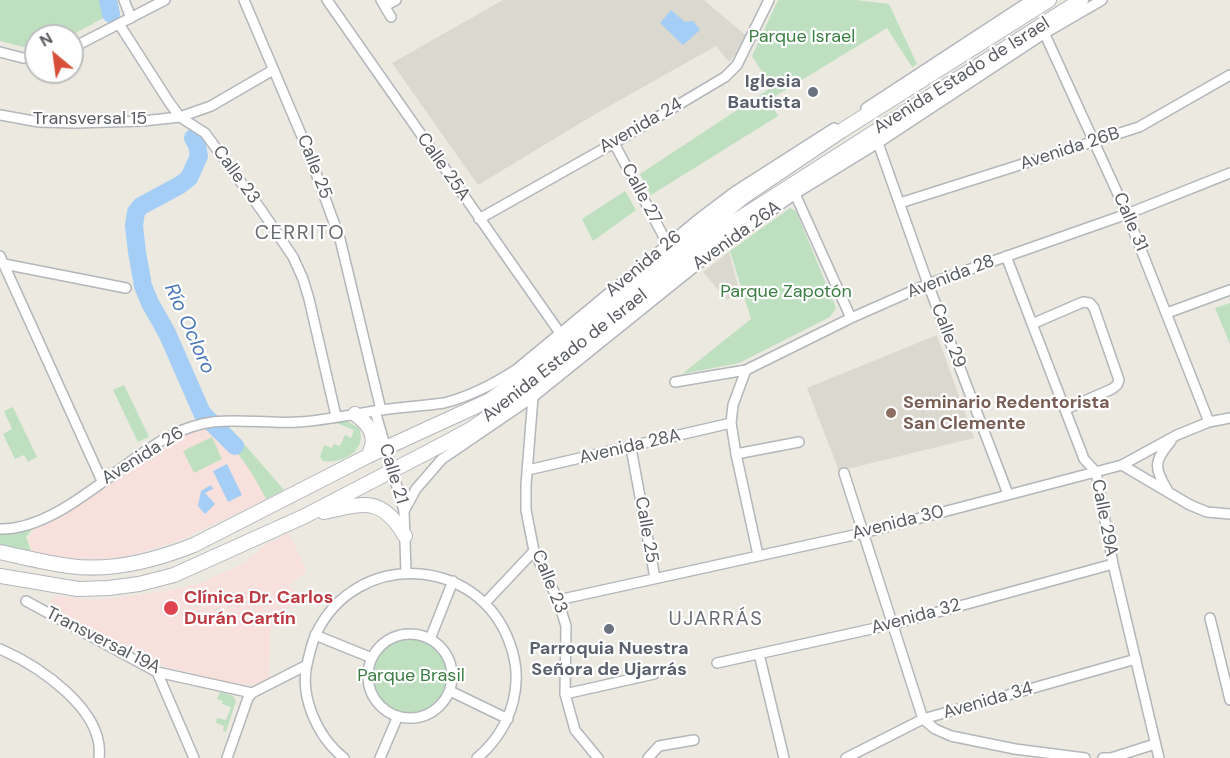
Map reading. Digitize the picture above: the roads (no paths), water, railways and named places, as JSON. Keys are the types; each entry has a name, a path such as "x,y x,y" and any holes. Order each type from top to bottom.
{"main road":[{"name":"Avenida Estado de Israel","path":"0,552 71,566 101,567 173,553 368,456 490,400 726,209 898,95 1029,3 1049,0"},
{"name":"Avenida Estado de Israel","path":"0,576 78,589 139,584 174,575 305,516 471,429 509,403 734,222 876,130 1043,30 1081,0"},
{"path":"874,102 898,95"},
{"path":"794,162 813,141"},
{"path":"355,414 365,421 373,433 373,444 368,456"},
{"path":"305,516 367,504 381,508 390,514 405,536"},
{"path":"252,515 246,523 246,528 248,533 258,536"},
{"path":"220,531 226,531 234,540 230,550"}],"street":[{"path":"124,0 131,18"},
{"path":"84,42 165,0"},
{"name":"Calle 25","path":"244,0 306,146 340,239 378,411"},
{"name":"Calle 25A","path":"327,0 560,333"},
{"path":"391,17 383,3 396,0"},
{"name":"Avenida 24","path":"479,219 725,77 737,65 769,0"},
{"name":"Avenida 26A","path":"404,511 416,489 442,459 533,397 713,252 795,194 878,143 1043,30 1102,0"},
{"name":"Avenida 26","path":"0,529 18,527 41,520 80,497 161,441 200,423 214,420 299,422 467,398 517,369 734,192 1029,3"},
{"name":"Calle 23","path":"119,24 180,117 205,133 293,257 309,299 336,416"},
{"name":"Calle 31","path":"1043,30 1127,214 1209,422"},
{"path":"0,52 24,56"},
{"name":"Transversal 15","path":"0,115 39,122 75,123 143,121 180,117 211,106 273,70"},
{"name":"Avenida 26B","path":"900,203 1139,127 1230,75"},
{"name":"Calle 27","path":"614,143 668,245"},
{"name":"Calle 29","path":"878,143 928,284 1008,494"},
{"name":"Avenida 28","path":"675,382 746,370 851,318 928,284 1127,214 1230,173"},
{"path":"795,194 851,318"},
{"name":"Calle 29A","path":"1006,256 1084,459 1096,472 1113,564 1159,758"},
{"path":"2,260 126,288"},
{"path":"2,260 102,481"},
{"path":"1167,313 1230,290"},
{"path":"1032,324 1083,302 1090,303 1094,308 1119,380 1117,385 1066,409"},
{"path":"746,370 733,405 731,423 758,555"},
{"name":"Calle 23","path":"533,397 526,510 534,551 558,600 566,626 565,694 575,730 598,758"},
{"name":"Calle 21","path":"378,411 385,448 404,511 406,573"},
{"name":"Avenida 30","path":"558,600 862,533 1122,465 1177,435 1209,422 1230,418"},
{"name":"Avenida 28A","path":"528,470 731,423"},
{"path":"1169,493 1158,475 1156,464 1160,454 1177,435"},
{"path":"736,454 799,442"},
{"name":"Calle 25","path":"631,447 655,578"},
{"path":"1122,465 1190,505 1207,512 1230,514"},
{"path":"843,473 894,624 923,719 934,729 951,736 1015,749 1085,758"},
{"path":"485,603 534,551"},
{"name":"Avenida 32","path":"717,663 894,624 1113,564"},
{"path":"344,758 336,752 322,734 311,712 306,689 307,665 315,635 331,610 352,591 378,578 406,573 430,574 453,581 485,603 504,628 515,657 516,688 508,718 490,748 477,758"},
{"path":"430,639 453,581"},
{"name":"Transversal 19A","path":"26,601 158,672 252,693"},
{"path":"1210,618 1229,693"},
{"path":"417,634 430,639 448,656 452,667 450,691 443,702 423,716 410,718 385,710 375,699 369,686 368,672 372,658 380,647 397,636 417,634"},
{"path":"315,635 372,658"},
{"path":"0,649 44,675 74,698 87,715 97,735 99,758"},
{"path":"759,654 784,758"},
{"name":"Avenida 34","path":"846,758 923,719 1136,659"},
{"path":"226,758 245,704 252,693 307,665"},
{"path":"158,672 194,758"},
{"path":"565,694 654,674"},
{"path":"450,691 508,718"},
{"path":"380,758 398,716"},
{"path":"648,758 659,746 694,740"},
{"path":"1103,758 1111,758 1155,744"}],"water":[{"path":"671,10 685,22 693,21 700,30 683,45 660,23"},
{"path":"227,464 242,495 228,502 213,471"},
{"path":"211,485 213,489 205,493 215,504 205,514 198,506 201,491"}],"waterway":[{"name":"Río Ocloro","path":"108,0 111,14"},
{"name":"Río Ocloro","path":"193,138 199,156 189,178 141,206 136,212 134,226 137,252 143,286 167,333 202,413 235,446"}],"place":[{"name":"Iglesia Bautista","path":"813,92"},
{"name":"Seminario Redentorista San Clemente","path":"891,413"},
{"name":"Clínica Dr. Carlos Durán Cartín","path":"171,608"},
{"name":"Parroquia Nuestra Señora de Ujarrás","path":"609,629"}],"district":[{"name":"CERRITO","path":"300,234"},
{"name":"UJARRÁS","path":"716,620"}],"park label":[{"name":"Parque Israel","path":"802,37"},
{"name":"Parque Zapotón","path":"786,292"},
{"name":"Parque Brasil","path":"411,676"}]}
